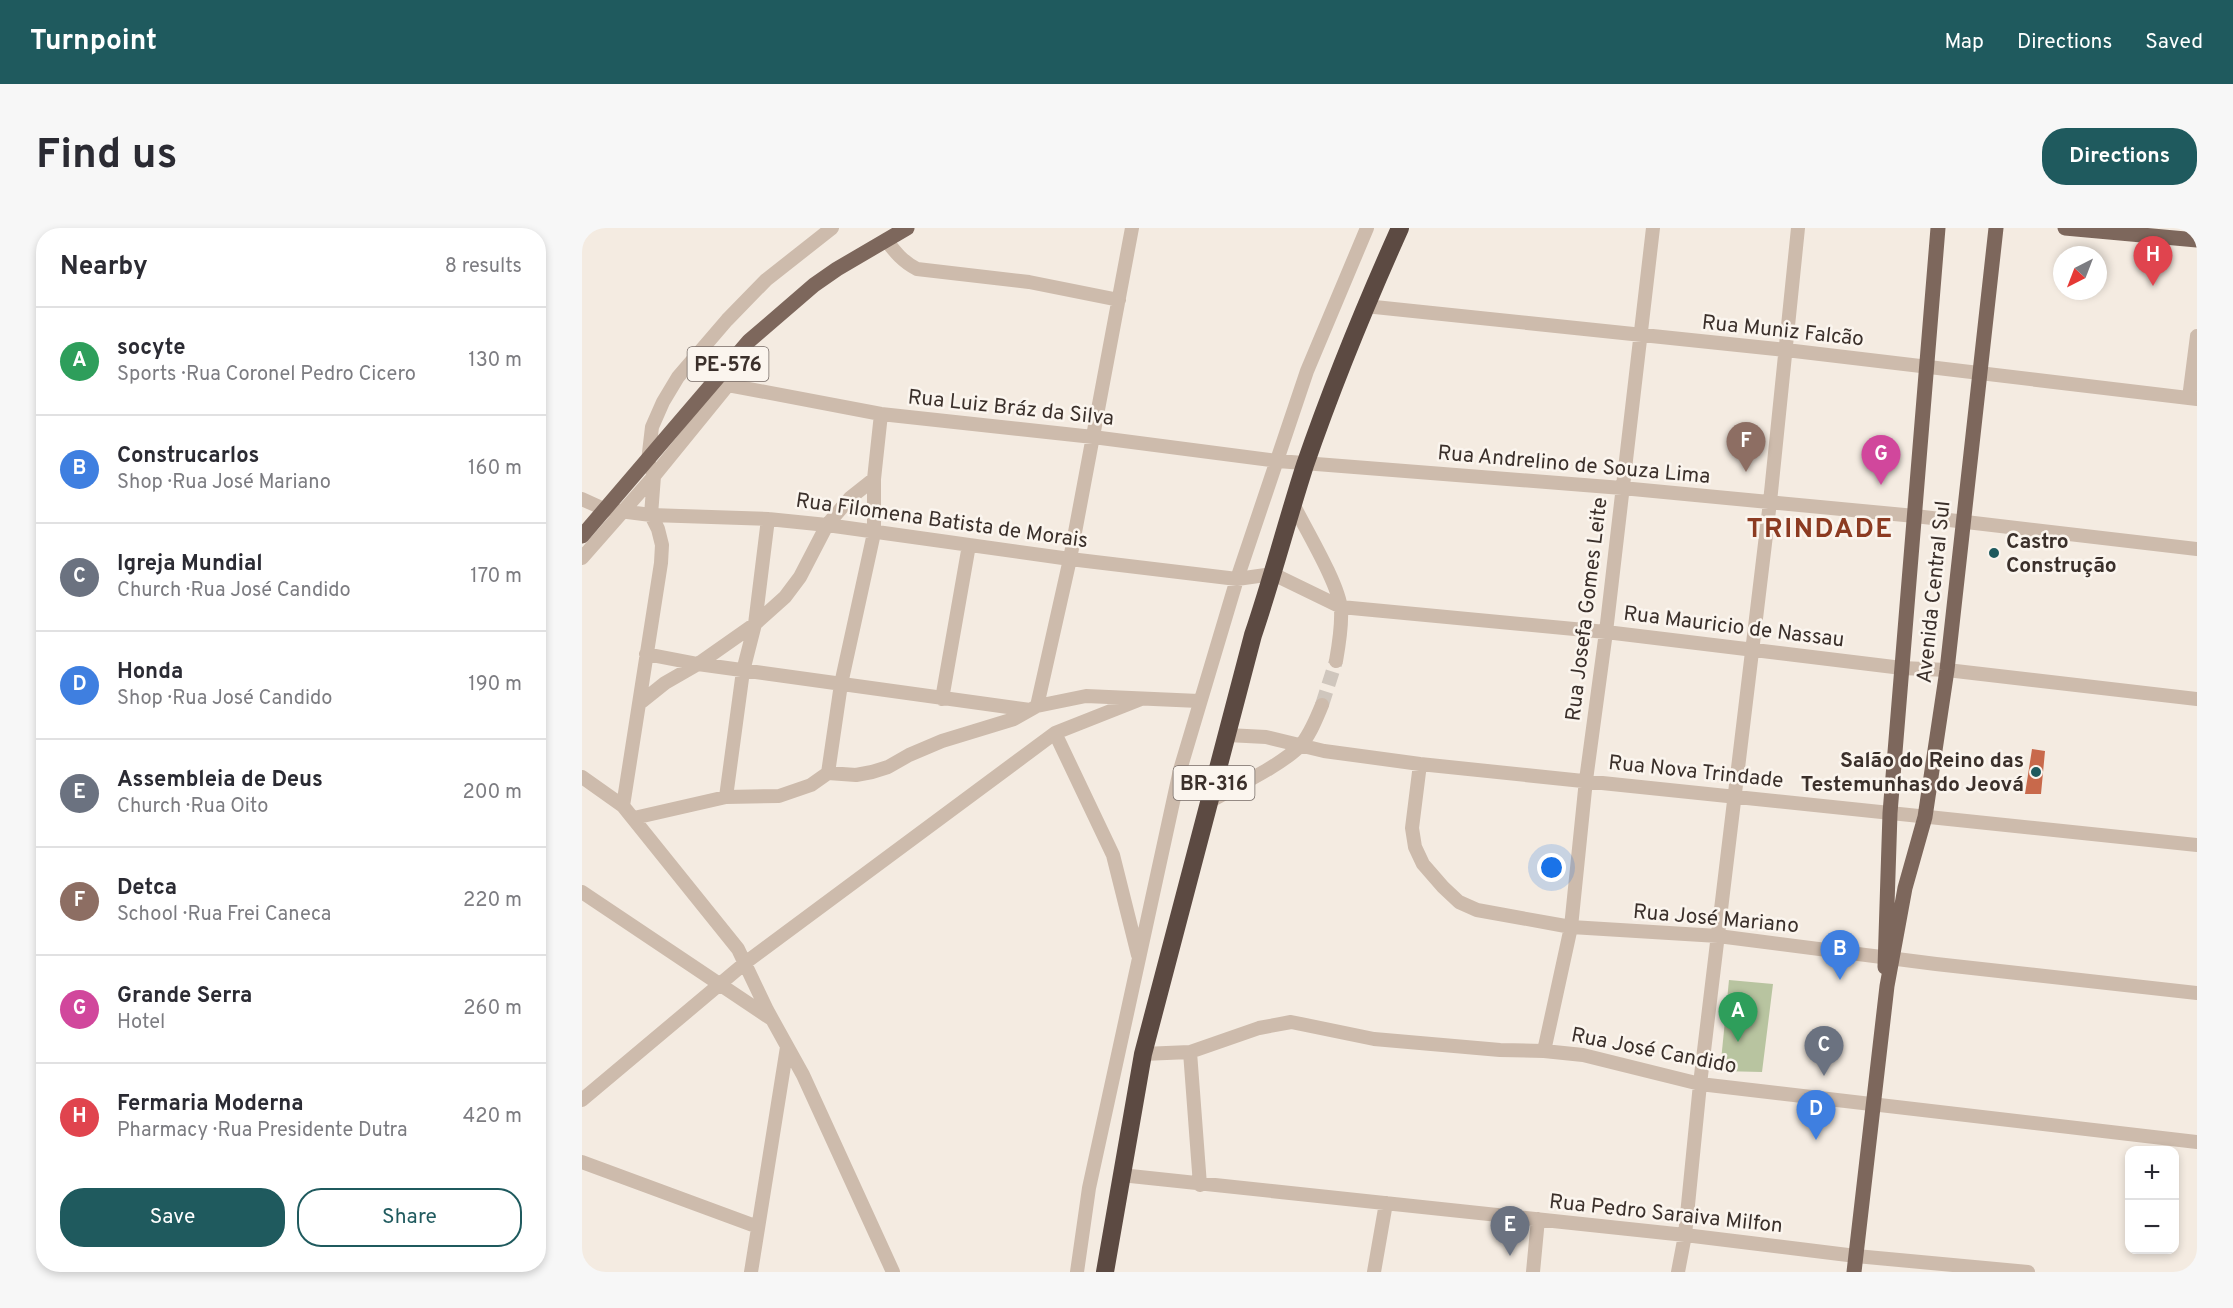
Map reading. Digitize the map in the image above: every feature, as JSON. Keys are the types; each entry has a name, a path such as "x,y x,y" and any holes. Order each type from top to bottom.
{"highway":[{"name":"BR-316","path":"1105,1272 1143,1054 1253,635 1306,464 1365,306 1400,228"}],"main road":[{"name":"PE-576","path":"582,536 604,509 721,383 749,341 799,298 837,270 907,228"},
{"name":"Avenida Central Sul","path":"1889,958 1890,813 1938,228"},
{"name":"Avenida Central Sul","path":"1889,958 1925,816 1947,670 1996,228"},
{"path":"2064,228 2132,230 2197,240"},
{"path":"1854,1272 1889,958"}],"street":[{"path":"623,806 662,554 658,529 651,515 654,476 648,461 652,427 678,377 726,320 766,280 831,228"},
{"path":"1033,708 1070,559 1132,228"},
{"path":"1077,1272 1089,1188 1138,958 1171,805 1199,701 1237,579 1307,371 1368,228"},
{"name":"Rua Josefa Gomes Leite","path":"1544,1051 1571,927 1586,780 1606,632 1653,228"},
{"path":"1678,1272 1685,1235 1700,1084 1770,502 1798,228"},
{"path":"886,240 907,264 917,269 1029,282 1119,300"},
{"name":"Rua Muniz Falcão","path":"1365,306 1786,350 2193,398"},
{"path":"2193,398 2197,336"},
{"path":"582,558 654,476 721,383"},
{"name":"Rua Luiz Bráz da Silva","path":"721,383 881,414 1093,437 1306,464"},
{"path":"828,773 841,684 874,533 874,479 881,414"},
{"name":"Rua Andrelino de Souza Lima","path":"1306,464 1622,488 1770,502 1915,516 2197,549"},
{"path":"640,703 677,675 698,664 754,624 793,587 827,525 850,498 874,479"},
{"name":"Rua Filomena Batista de Morais","path":"582,499 604,509 651,515 768,519 827,525 1070,559 1237,579 1273,574"},
{"path":"1293,504 1326,568 1341,608 1341,634 1336,661"},
{"path":"726,797 743,670 754,624 768,519"},
{"path":"942,699 969,545"},
{"name":"Rua Mauricio de Nassau","path":"1273,574 1341,608 1606,632 1902,668 1947,670 2197,699"},
{"path":"646,654 698,664 942,699 1033,708"},
{"path":"634,818 726,797 779,796 811,785 828,773 856,775 872,772 888,767 942,741 997,726 1033,708 1086,696 1199,701"},
{"path":"582,1100 745,963 1055,733 1141,699"},
{"path":"1209,802 1260,773 1300,745 1313,726 1322,705"},
{"path":"1055,733 1113,855 1138,958"},
{"name":"Rua Nova Trindade","path":"1227,735 1266,737 1324,751 1420,764 2197,845"},
{"name":"Rua José Mariano","path":"1420,764 1412,828 1415,848 1423,864 1443,887 1459,902 1477,910 1571,927 1718,936 2197,993"},
{"path":"582,777 623,806 634,818 738,949 813,1096 893,1272"},
{"path":"582,892 772,1019"},
{"name":"Rua José Candido","path":"1143,1054 1190,1052 1259,1028 1291,1022 1374,1039 1583,1055 1700,1084 2197,1142"},
{"path":"751,1272 787,1047"},
{"path":"1190,1052 1200,1185"},
{"path":"582,1162 758,1227"},
{"name":"Rua Pedro Saraiva Milfon","path":"1121,1175 1685,1235 1856,1256 2028,1272"},
{"path":"1374,1272 1386,1203"},
{"path":"1533,1272 1538,1219"}],"green space":[{"path":"1729,980 1773,984 1762,1072 1720,1071"}],"building":[{"name":"Salão do Reino das Testemunhas do Jeová","path":"2032,749 2045,751 2041,794 2025,794"}],"tunnel":[{"path":"1322,705 1336,661"}],"place":[{"name":"Fermaria Moderna","path":"2153,286"},
{"name":"Detca","path":"1746,472"},
{"name":"Grande Serra","path":"1881,485"},
{"name":"Castro Construção","path":"1994,553"},
{"name":"Salão do Reino das Testemunhas do Jeová","path":"2036,772"},
{"name":"Construcarlos","path":"1840,980"},
{"name":"socyte","path":"1738,1042"},
{"name":"Igreja Mundial","path":"1824,1076"},
{"name":"Honda","path":"1816,1140"},
{"name":"Assembleia de Deus","path":"1510,1256"}],"district":[{"name":"TRINDADE","path":"1820,528"}]}
